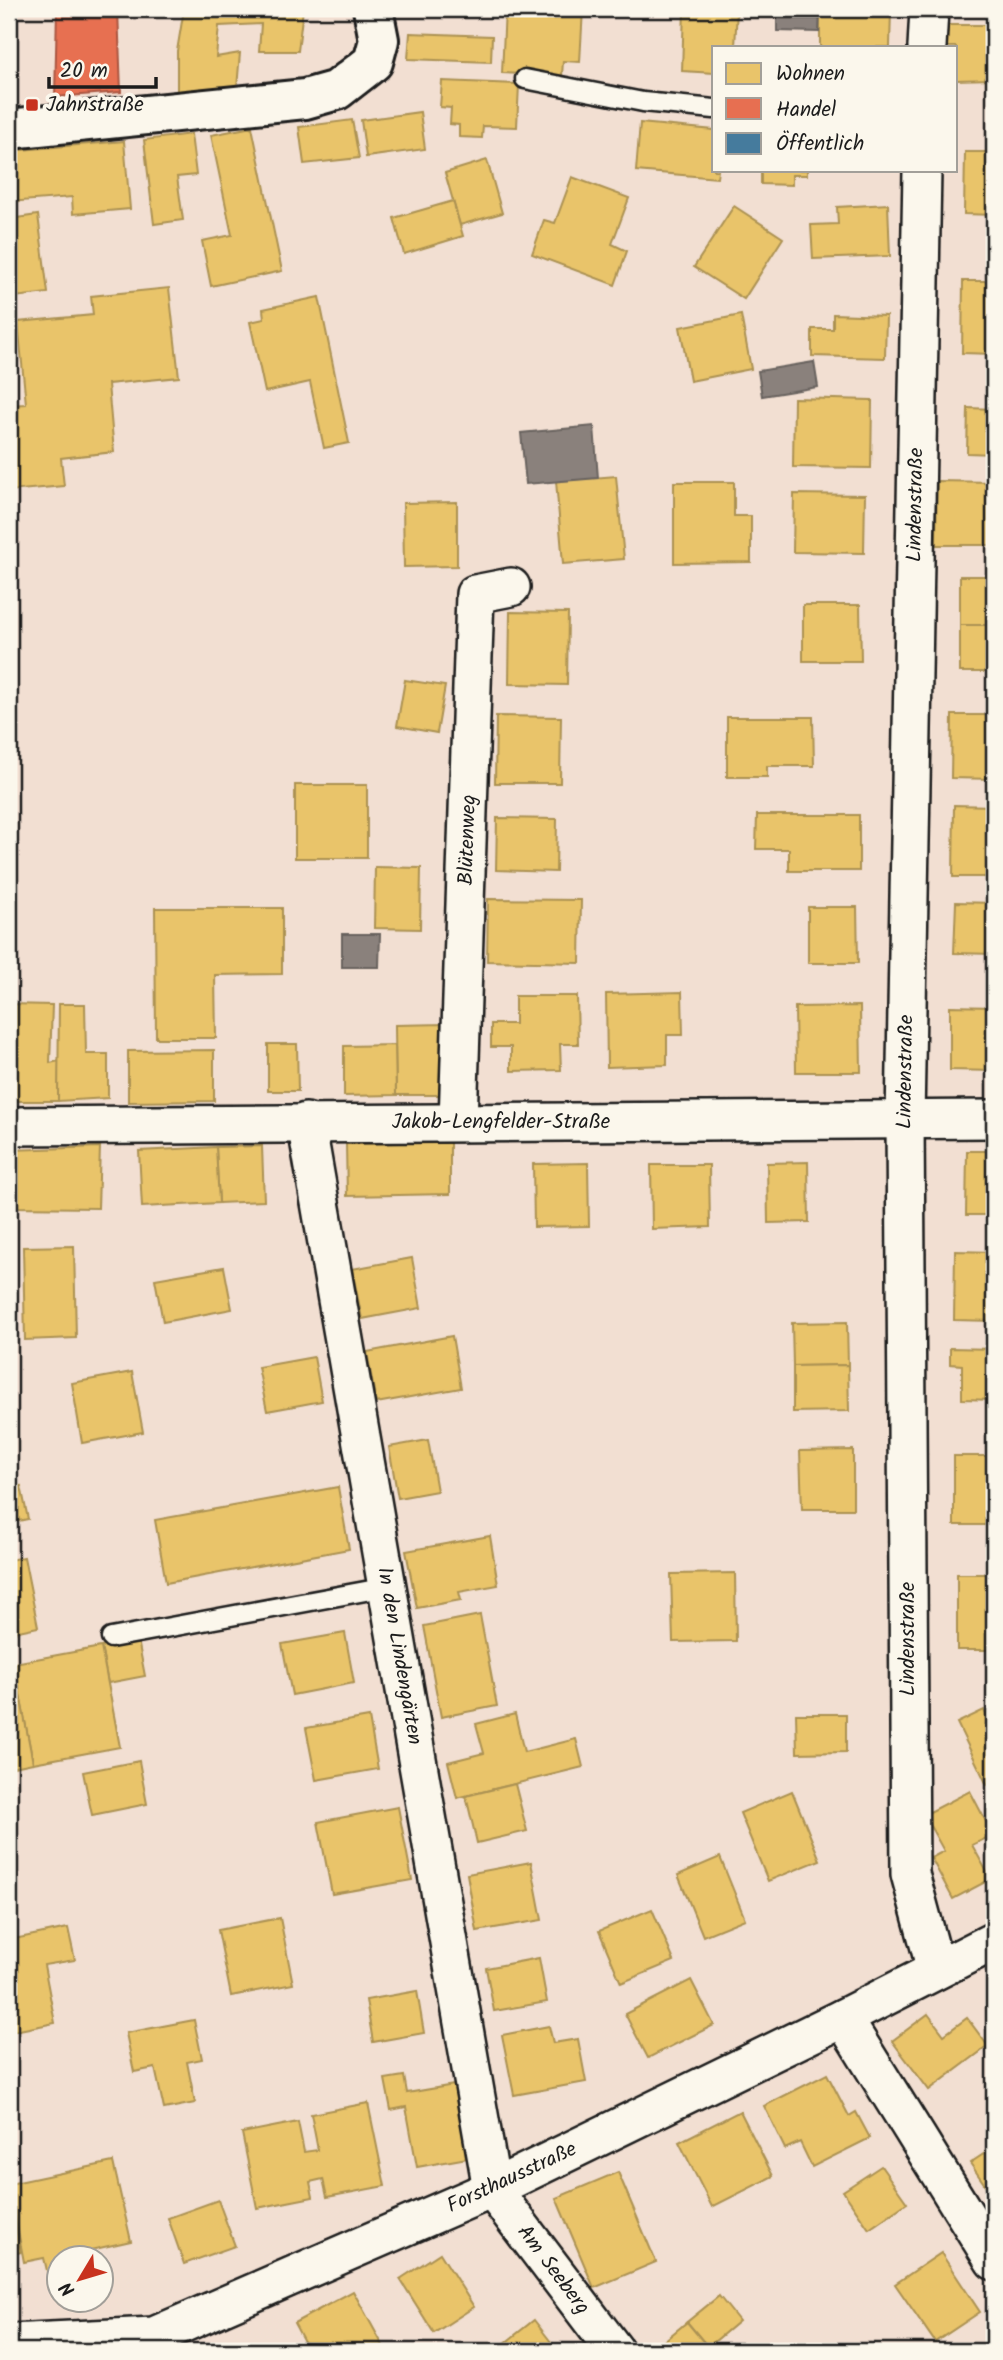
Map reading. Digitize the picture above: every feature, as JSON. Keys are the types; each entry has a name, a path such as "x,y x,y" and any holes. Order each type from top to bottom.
{"street":[{"path":"9,129 304,99 337,90 373,62 379,40 373,9"},
{"path":"927,46 929,9"},
{"name":"Lindenstraße","path":"922,172 905,1120 910,1874 936,1970"},
{"name":"Blütenweg","path":"457,1122 475,594 511,587"},
{"name":"Jakob-Lengfelder-Straße","path":"9,1126 994,1119"},
{"name":"In den Lindengärten","path":"306,1122 492,2189"},
{"name":"Forsthausstraße","path":"9,2343 154,2336 492,2189 843,2018 994,1941"},
{"path":"843,2018 994,2261"},
{"name":"Am Seeberg","path":"492,2189 615,2351"}],"lane":[{"path":"525,79 643,102 712,109"},
{"path":"111,1638 387,1587"}],"building: Wohnen":[{"path":"184,9 303,9 298,51 259,51 261,24 219,26 216,57 240,53 237,88 177,93 177,51"},
{"path":"505,9 583,9 580,62 563,61 562,76 502,73"},
{"path":"684,9 737,9 735,46 712,46 712,73 682,71"},
{"path":"820,9 891,9 890,46 820,46"},
{"path":"945,25 994,25 994,94 993,79 958,80 958,46 945,46"},
{"path":"410,33 492,36 491,62 408,59"},
{"path":"442,81 519,84 517,127 483,126 482,138 459,137 459,125 450,124 451,108 440,107"},
{"path":"420,112 425,149 366,157 361,120"},
{"path":"352,120 359,158 304,164 299,127"},
{"path":"640,123 712,130 712,172 718,172 717,178 636,171"},
{"path":"252,127 282,271 211,286 202,241 232,235 211,135"},
{"path":"191,134 196,175 177,177 183,220 154,224 144,140"},
{"path":"124,141 130,209 73,214 72,197 9,202 9,151"},
{"path":"965,152 994,152 994,215 964,214"},
{"path":"487,160 502,213 460,225 445,173"},
{"path":"761,172 807,172 807,175 792,175 792,185 761,184"},
{"path":"572,177 629,198 612,244 627,251 615,285 532,254 544,220 555,223"},
{"path":"453,201 463,236 404,254 394,218"},
{"path":"888,204 890,256 813,259 811,225 838,224 837,207"},
{"path":"734,206 783,238 744,299 694,267"},
{"path":"38,215 48,293 15,297 9,251 9,219"},
{"path":"963,281 994,281 994,354 962,353"},
{"path":"169,288 179,377 108,384 114,452 61,458 64,486 9,491 9,405 26,404 18,322 93,315 91,296"},
{"path":"319,297 349,443 324,448 310,382 265,392 250,322 264,319 263,309"},
{"path":"833,314 886,316 885,358 812,356 812,329 833,329"},
{"path":"741,315 751,369 690,381 680,327"},
{"path":"794,398 872,400 871,468 793,467"},
{"path":"968,408 994,409 994,454 967,453"},
{"path":"616,476 624,559 563,564 556,481"},
{"path":"937,481 994,482 994,545 936,545"},
{"path":"674,482 734,482 734,516 751,516 751,562 674,563"},
{"path":"794,494 865,495 864,553 793,552"},
{"path":"457,502 457,566 404,567 403,503"},
{"path":"960,576 994,576 994,625 960,625"},
{"path":"803,605 860,605 861,661 803,661"},
{"path":"510,612 568,613 567,685 509,684"},
{"path":"960,625 994,625 994,672 960,672"},
{"path":"405,680 445,686 437,733 397,726"},
{"path":"952,715 994,715 994,779 951,778"},
{"path":"496,716 561,717 560,783 495,783"},
{"path":"727,717 813,717 814,766 767,766 767,777 727,777"},
{"path":"295,785 367,785 367,858 295,858"},
{"path":"954,805 994,806 994,877 953,877"},
{"path":"757,815 859,815 859,871 789,871 789,849 756,849"},
{"path":"497,818 557,819 556,872 496,870"},
{"path":"375,867 421,868 420,929 374,928"},
{"path":"488,899 581,900 580,963 487,961"},
{"path":"956,902 994,903 994,954 954,953"},
{"path":"808,907 857,907 858,963 808,963"},
{"path":"155,908 282,908 282,974 215,975 216,1038 156,1038"},
{"path":"682,992 683,1035 667,1035 667,1065 607,1067 606,994"},
{"path":"515,996 577,996 578,1044 560,1044 561,1070 511,1071 511,1047 491,1047 491,1024 515,1024"},
{"path":"9,1004 52,1005 50,1063 59,1061 58,1101 9,1101"},
{"path":"59,1004 85,1004 86,1054 108,1054 108,1098 58,1101"},
{"path":"860,1006 861,1072 796,1072 795,1007"},
{"path":"950,1006 994,1007 994,1071 950,1070"},
{"path":"445,1024 445,1095 396,1095 395,1025"},
{"path":"268,1044 297,1044 298,1091 268,1091"},
{"path":"395,1045 396,1095 344,1096 344,1046"},
{"path":"214,1050 214,1101 128,1102 128,1051"},
{"path":"450,1142 450,1194 347,1196 346,1144"},
{"path":"262,1146 264,1201 219,1203 216,1147"},
{"path":"100,1147 98,1208 9,1207 9,1150"},
{"path":"216,1147 219,1203 142,1207 139,1151"},
{"path":"967,1151 994,1151 994,1215 966,1215"},
{"path":"808,1162 809,1222 768,1223 767,1163"},
{"path":"588,1163 589,1226 534,1227 533,1164"},
{"path":"651,1165 709,1165 710,1227 652,1229"},
{"path":"74,1246 76,1338 25,1340 23,1247"},
{"path":"955,1251 994,1252 994,1321 954,1320"},
{"path":"412,1258 421,1308 362,1319 352,1269"},
{"path":"224,1267 232,1309 163,1322 155,1279"},
{"path":"847,1322 848,1365 793,1366 792,1323"},
{"path":"452,1336 461,1388 376,1403 367,1352"},
{"path":"950,1348 994,1349 994,1400 962,1399 962,1365 950,1364"},
{"path":"314,1357 322,1401 267,1411 258,1367"},
{"path":"848,1365 849,1411 793,1412 793,1366"},
{"path":"132,1372 143,1432 82,1443 72,1383"},
{"path":"428,1440 437,1491 398,1498 389,1447"},
{"path":"853,1450 853,1509 802,1509 800,1451"},
{"path":"954,1456 994,1456 994,1525 954,1525"},
{"path":"21,1486 28,1519 9,1523 9,1488"},
{"path":"338,1487 349,1549 166,1583 155,1520"},
{"path":"490,1536 498,1585 459,1592 461,1600 417,1608 406,1551"},
{"path":"24,1557 38,1627 9,1633 9,1560"},
{"path":"735,1573 736,1641 673,1642 671,1574"},
{"path":"957,1574 994,1574 994,1650 957,1650"},
{"path":"480,1615 497,1706 441,1717 424,1626"},
{"path":"345,1633 354,1683 292,1695 282,1644"},
{"path":"138,1640 145,1676 108,1683 101,1647"},
{"path":"101,1647 120,1747 33,1763 14,1663"},
{"path":"14,1663 33,1763 9,1768 9,1664"},
{"path":"984,1710 994,1733 994,1782 987,1785 957,1723"},
{"path":"515,1714 524,1752 576,1739 583,1767 457,1798 448,1762 484,1753 476,1724"},
{"path":"796,1714 846,1714 846,1752 797,1753"},
{"path":"369,1717 378,1769 316,1780 306,1728"},
{"path":"139,1761 147,1804 92,1815 83,1772"},
{"path":"515,1784 527,1831 477,1843 466,1796"},
{"path":"792,1791 820,1860 768,1881 740,1813"},
{"path":"970,1791 993,1835 972,1845 991,1879 953,1899 931,1858 944,1851 924,1815"},
{"path":"398,1807 412,1880 332,1894 318,1822"},
{"path":"720,1857 745,1919 703,1936 678,1875"},
{"path":"531,1862 542,1920 477,1931 467,1874"},
{"path":"652,1909 674,1961 621,1983 599,1931"},
{"path":"280,1918 293,1984 231,1996 218,1930"},
{"path":"68,1928 75,1960 44,1965 55,2023 9,2032 9,1940"},
{"path":"539,1958 547,2002 494,2011 486,1968"},
{"path":"691,1980 714,2025 648,2058 625,2014"},
{"path":"417,1991 424,2033 373,2042 366,2000"},
{"path":"928,2014 944,2035 967,2018 988,2046 929,2090 892,2041"},
{"path":"194,2020 202,2059 187,2062 195,2103 164,2109 155,2068 134,2072 126,2033"},
{"path":"549,2026 553,2043 578,2039 586,2082 514,2095 502,2035"},
{"path":"827,2074 849,2116 856,2112 870,2138 812,2167 800,2142 785,2149 764,2106"},
{"path":"404,2076 407,2093 460,2084 473,2157 417,2167 406,2107 391,2110 385,2079"},
{"path":"368,2103 385,2186 327,2197 323,2179 310,2182 313,2197 257,2208 242,2133 298,2122 304,2152 318,2150 311,2114"},
{"path":"740,2111 773,2176 712,2207 679,2142"},
{"path":"994,2147 994,2198 970,2163"},
{"path":"113,2162 131,2241 116,2244 46,2244 46,2266 44,2258 24,2262 9,2184"},
{"path":"881,2166 907,2203 869,2229 843,2191"},
{"path":"618,2172 656,2262 594,2288 556,2198"},
{"path":"9,2193 21,2252 9,2255"},
{"path":"218,2200 235,2246 184,2264 168,2218"},
{"path":"440,2253 474,2307 434,2333 400,2279"},
{"path":"941,2253 980,2312 935,2342 895,2284"},
{"path":"353,2291 386,2351 309,2351 294,2323"},
{"path":"719,2296 739,2321 708,2347 687,2322"},
{"path":"534,2320 558,2351 495,2351"},
{"path":"687,2322 711,2351 653,2350"}],"building: Handel":[{"path":"57,9 118,9 121,92 55,97"}],"building: Öffentlich":[{"path":"9,56 11,89 9,92"}],"building: Industrie":[{"path":"777,9 820,9 819,32 777,31"},
{"path":"945,9 978,9 978,14 945,12"},
{"path":"814,362 818,387 762,396 758,371"},
{"path":"594,426 598,478 526,484 521,433"},
{"path":"342,934 380,934 379,967 342,967"}],"place":[{"name":"Jahnstraße","path":"32,105"}]}
